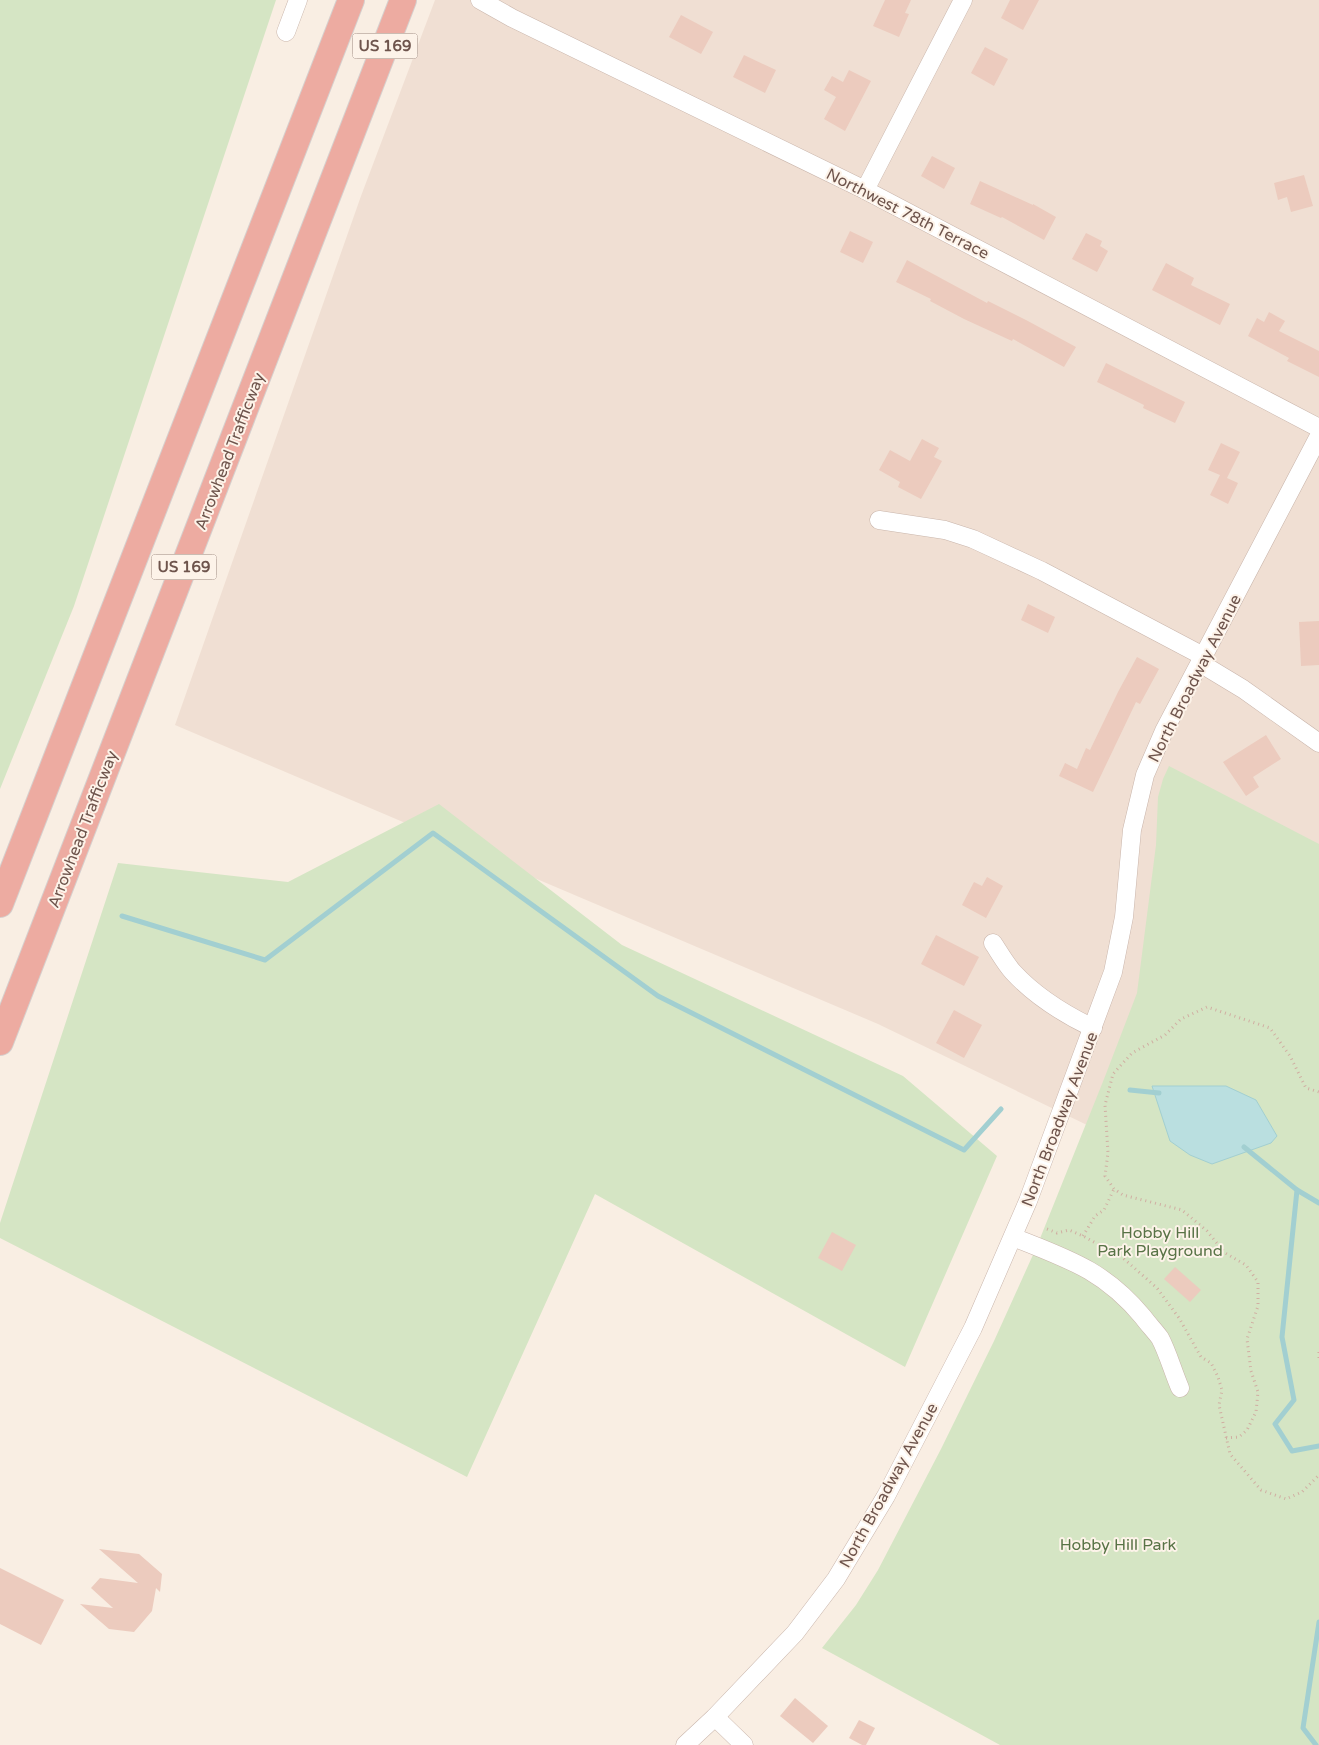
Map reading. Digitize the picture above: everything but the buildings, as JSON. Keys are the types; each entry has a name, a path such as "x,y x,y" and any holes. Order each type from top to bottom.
{"highway":[{"name":"US 169","path":"0,904 351,0"},
{"name":"Arrowhead Trafficway","path":"0,1042 403,0"}],"street":[{"path":"286,32 298,0"},
{"path":"865,190 963,0"},
{"name":"Northwest 78th Terrace","path":"486,4 865,190 1319,428"},
{"name":"North Broadway Avenue","path":"685,1745 715,1717 795,1633 836,1579 886,1496 973,1328 1028,1201 1113,972 1124,917 1132,830 1145,775 1164,731 1319,436"},
{"path":"879,520 945,530 973,539 1042,571 1202,659 1319,743"},
{"path":"993,943 1012,971 1030,988 1066,1015 1093,1028"},
{"path":"1013,1237 1089,1269 1114,1287 1159,1337 1180,1388"},
{"path":"715,1717 744,1745"}],"path":[{"path":"1226,1438 1238,1437 1247,1430 1256,1412 1258,1392 1251,1371 1247,1339 1258,1306 1258,1282 1246,1265 1225,1253 1207,1231 1182,1210 1123,1195 1114,1189 1105,1176 1108,1153 1105,1105 1113,1074 1132,1053 1165,1035 1181,1019 1207,1007 1270,1028 1290,1056 1306,1088 1319,1092"},
{"path":"1083,1236 1095,1216 1104,1210 1114,1189"},
{"path":"1319,1352 1319,1359"},
{"path":"1230,1454 1261,1490 1286,1498 1302,1492 1319,1475"}],"shaded area":[{"path":"435,0 1319,0 1319,1237 878,1024 175,725 361,196"}],"green space":[{"path":"0,0 276,0 74,606 0,789"},
{"name":"Hobby Hill Park","path":"1169,766 1319,844 1319,1745 1000,1745 822,1648 856,1605 878,1570 941,1449 994,1341 1037,1246 1104,1079 1137,993 1156,845 1158,797"},
{"path":"439,804 622,945 903,1076 997,1156 905,1367 595,1194 467,1477 0,1238 0,1223 118,863 288,882"}],"water":[{"path":"1152,1086 1226,1086 1256,1100 1277,1136 1271,1143 1212,1164 1190,1155 1170,1141"}],"waterway":[{"path":"122,916 265,960 433,833 658,996 964,1150 1001,1109"},
{"path":"1130,1090 1159,1093"},
{"path":"1244,1147 1297,1190 1282,1337 1294,1400 1275,1424 1292,1451 1319,1446"},
{"path":"1297,1190 1319,1203"},
{"path":"1316,1745 1303,1728 1319,1622"}],"park label":[{"name":"Hobby Hill Park Playground","path":"1160,1241"}]}
